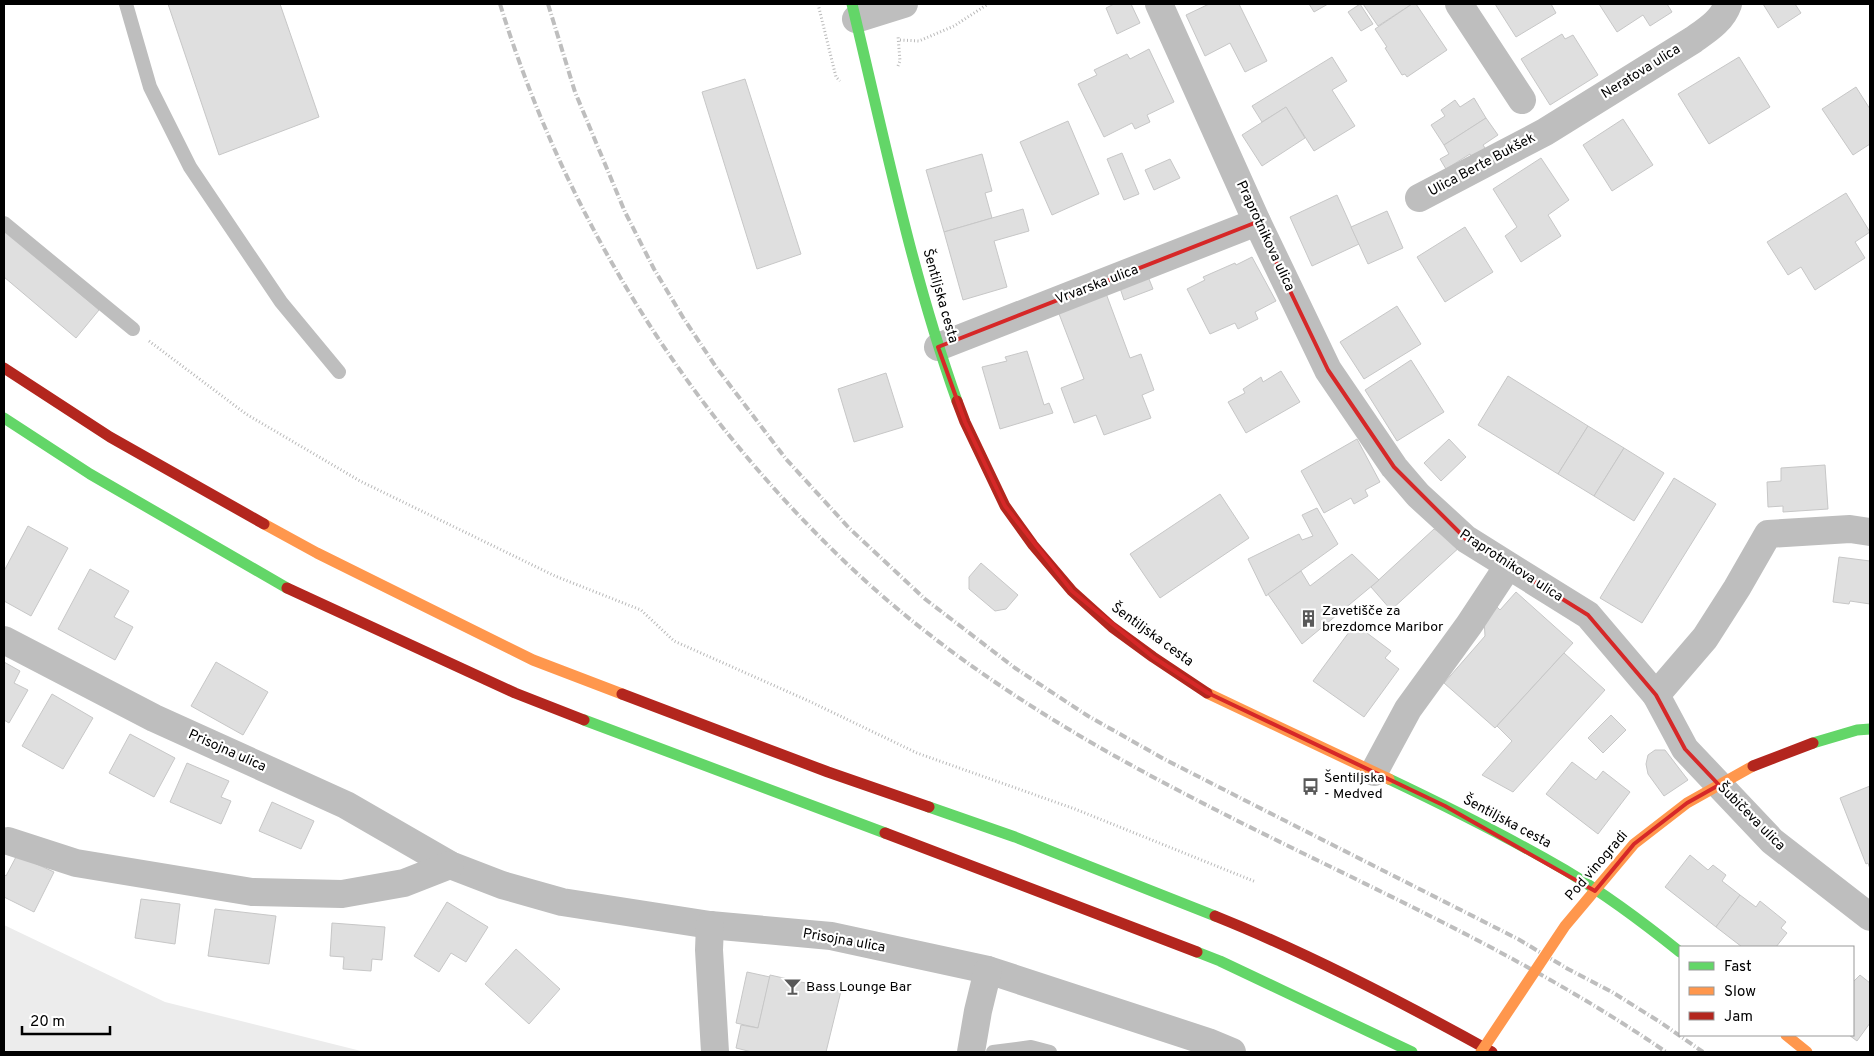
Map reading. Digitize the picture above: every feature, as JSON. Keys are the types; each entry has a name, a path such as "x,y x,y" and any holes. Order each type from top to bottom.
{"main road":[{"name":"Šentiljska cesta","path":"854,12 904,224 938,347 965,422 1005,506 1033,545 1072,591 1112,628 1208,693 1445,806 1566,871 1647,926 1679,951"},
{"path":"4,368 110,437 308,548 533,660 828,772 1015,837 1269,938 1427,1016 1492,1052"},
{"path":"4,418 90,474 285,587 515,693 697,764 996,874 1220,961 1412,1052"},
{"name":"Pod vinogradi","path":"1482,1052 1565,926 1634,844 1688,803 1754,765 1813,743 1857,730 1870,729"},
{"path":"1787,1036 1807,1052"}],"street":[{"path":"854,12 904,4"},
{"name":"Praprotnikova ulica","path":"1159,4 1257,222 1328,370 1394,468 1418,495 1466,539 1588,616 1656,695"},
{"path":"1460,4 1522,100"},
{"name":"Neratova ulica","path":"1545,132 1716,24 1722,17 1728,4"},
{"name":"Ulica Berte Bukšek","path":"1419,198 1545,132"},
{"name":"Vrvarska ulica","path":"938,347 1257,222"},
{"path":"1656,695 1705,638 1768,534 1850,528 1870,532"},
{"path":"1374,772 1408,708 1469,625 1508,566"},
{"name":"Prisojna ulica","path":"4,640 154,718 346,805 450,865 502,885 562,902 710,925 832,936 988,970 1208,1042 1232,1052"},
{"name":"Šubičeva ulica","path":"1656,695 1685,749 1772,841 1870,917"},
{"path":"8,841 76,863 252,892 342,894 404,883 450,865"},
{"path":"710,925 709,950 715,1052"},
{"path":"971,1052 978,1010 988,970"}],"lane":[{"path":"126,4 150,87 190,167 281,302 339,372"},
{"path":"4,222 133,329"},
{"path":"994,1052 1031,1047 1050,1052"}],"path":[{"path":"818,4 836,77"},
{"path":"900,40 919,41 954,26 988,4"},
{"path":"897,30 900,40 900,61"},
{"path":"133,329 246,414 352,476 555,576 641,610 674,641 811,702 917,753 1075,809 1256,882"}],"highlighted area":[{"path":"1257,222 1328,370 1394,467 1466,539 1588,615 1656,695 1685,749 1719,785 1687,803 1634,844 1595,891 1445,806 1208,693 1153,657 1072,591 1005,506 965,422 938,347"}],"shaded area":[{"path":"4,925 165,1002 365,1052 4,1052"}],"building":[{"path":"168,4 280,4 319,117 219,155"},
{"path":"1114,4 1131,4 1140,23 1117,34 1106,8"},
{"path":"1209,4 1239,4 1267,61 1245,72 1230,43 1205,56 1186,15"},
{"path":"1309,4 1328,4 1314,12"},
{"path":"1360,4 1373,24 1361,31 1348,12"},
{"path":"1363,4 1412,4 1378,26"},
{"path":"1412,4 1416,4 1447,50 1407,77 1405,74 1402,75 1375,29"},
{"path":"1495,4 1551,4 1556,13 1516,37"},
{"path":"1599,4 1667,4 1672,12 1650,26 1643,15 1617,32"},
{"path":"1763,4 1795,4 1801,13 1778,28"},
{"path":"1562,34 1565,39 1573,35 1598,75 1550,105 1521,59"},
{"path":"1149,49 1174,102 1147,115 1150,122 1135,129 1132,123 1104,137 1078,84 1097,75 1094,70 1127,54 1130,59"},
{"path":"1332,57 1347,81 1332,90 1355,126 1314,151 1286,107 1262,122 1252,106"},
{"path":"1739,57 1770,107 1709,144 1678,94"},
{"path":"745,79 801,254 757,269 702,92"},
{"path":"1856,87 1870,109 1870,144 1853,155 1822,109"},
{"path":"1474,98 1486,118 1444,145 1431,125 1445,116 1441,110 1455,100 1460,107"},
{"path":"1286,107 1305,138 1262,166 1242,135"},
{"path":"1486,118 1498,135 1483,145 1487,151 1473,160 1470,154 1446,169 1440,159 1449,154 1444,145"},
{"path":"1623,119 1653,165 1612,191 1583,145"},
{"path":"1068,121 1099,194 1052,215 1020,142"},
{"path":"1122,153 1139,194 1124,200 1107,159"},
{"path":"982,154 992,191 985,193 992,218 944,232 926,170"},
{"path":"1541,158 1569,200 1548,215 1561,236 1521,262 1505,236 1517,227 1493,189"},
{"path":"1170,159 1180,178 1154,190 1145,170"},
{"path":"1846,193 1870,232 1855,242 1865,258 1815,290 1801,267 1788,275 1767,242"},
{"path":"1337,195 1359,244 1312,266 1290,217"},
{"path":"1023,209 1029,231 994,241 1007,287 963,300 944,232"},
{"path":"1387,211 1403,248 1368,264 1351,227"},
{"path":"1465,227 1493,272 1445,302 1417,257"},
{"path":"4,230 99,310 76,338 4,277"},
{"path":"1252,257 1276,301 1255,312 1258,319 1238,329 1235,323 1210,334 1187,289 1205,280 1203,277"},
{"path":"1147,274 1153,289 1124,300 1119,285"},
{"path":"1104,288 1130,358 1141,354 1154,390 1142,395 1151,418 1104,435 1096,415 1074,423 1061,388 1084,379 1056,306"},
{"path":"1397,306 1421,344 1364,379 1340,342"},
{"path":"1027,351 1044,405 1049,403 1053,413 1000,429 982,367 1007,361 1005,357"},
{"path":"1411,360 1444,412 1397,441 1365,390"},
{"path":"1281,371 1300,402 1246,433 1228,402 1245,393 1243,389 1261,377 1263,382"},
{"path":"886,373 903,427 854,442 838,389"},
{"path":"1508,376 1588,426 1558,474 1478,425"},
{"path":"1588,426 1624,448 1594,496 1558,474"},
{"path":"1357,439 1380,482 1365,490 1368,496 1354,504 1351,498 1324,513 1301,471"},
{"path":"1449,439 1466,457 1441,481 1424,463"},
{"path":"1624,448 1664,473 1634,521 1594,496"},
{"path":"1825,465 1828,509 1783,512 1783,506 1768,507 1767,482 1781,481 1781,468"},
{"path":"1674,478 1716,504 1642,623 1600,598"},
{"path":"1220,494 1249,538 1160,598 1130,554"},
{"path":"1317,508 1338,544 1266,596 1248,559 1299,534 1302,540 1313,536 1302,515"},
{"path":"28,526 68,548 31,616 4,601 4,571"},
{"path":"1434,529 1462,545 1391,610 1371,587"},
{"name":"Zavetišče za brezdomce Maribor","path":"1352,554 1379,580 1302,644 1268,594 1301,571 1310,586"},
{"path":"1839,557 1870,561 1870,604 1850,601 1849,604 1833,602"},
{"path":"981,563 1018,595 1006,609 995,611 969,589 969,577"},
{"path":"90,569 129,591 114,617 133,627 115,660 58,629"},
{"path":"1516,592 1573,643 1495,728 1444,683 1485,636 1484,619 1496,606 1500,610"},
{"path":"1355,624 1391,651 1385,658 1399,669 1364,717 1313,681"},
{"path":"1564,653 1605,690 1513,792 1482,775 1512,741 1497,726"},
{"path":"4,662 20,671 14,683 28,690 9,723 4,720"},
{"path":"216,662 268,692 243,735 191,706"},
{"path":"52,694 93,718 63,769 22,746"},
{"path":"1611,715 1626,730 1603,753 1588,738"},
{"path":"130,734 175,758 154,797 109,773"},
{"path":"1655,750 1665,750 1688,780 1664,796 1648,774 1646,764 1648,755"},
{"path":"1572,762 1596,780 1603,771 1630,792 1598,834 1546,794"},
{"path":"187,763 229,781 221,797 231,801 221,824 170,802"},
{"path":"1870,786 1870,869 1868,863 1866,864 1840,798"},
{"path":"272,802 314,821 301,849 259,831"},
{"path":"17,855 54,872 34,912 4,897 4,874 6,876"},
{"path":"1690,855 1708,870 1713,865 1726,875 1722,881 1740,895 1716,927 1665,887"},
{"path":"1740,895 1756,907 1760,901 1786,922 1781,928 1787,933 1777,946 1741,946 1716,927"},
{"path":"141,899 180,904 175,944 135,938"},
{"path":"447,902 488,927 466,962 451,953 439,972 414,956"},
{"path":"215,909 276,916 269,964 208,956"},
{"path":"332,923 385,927 382,960 372,959 371,971 343,969 344,957 330,956"},
{"path":"516,949 560,989 529,1024 485,984"},
{"path":"747,972 770,977 758,1028 736,1023"},
{"path":"770,975 841,991 826,1052 752,1052 736,1048 741,1025 758,1028"},
{"path":"1860,975 1870,983 1870,1023 1857,1041 1850,1036 1854,1036 1854,981"}],"railway":[{"path":"500,4 527,82 559,158 595,232 636,303 681,372 731,438 785,501 876,591 911,620 985,675 1023,701 1102,749 1208,806 1474,938 1604,1011 1666,1052"},
{"path":"548,4 575,92 625,212 654,269 684,319 716,367 786,459 849,528 925,599 1015,668 1088,716 1164,759 1518,939 1568,969 1612,992 1679,1035"},
{"path":"1680,1036 1703,1052"}],"traffic: fast":[{"path":"852,4 912,254 957,401"},
{"path":"4,418 90,474 287,588"},
{"path":"584,720 885,833"},
{"path":"1813,743 1857,730 1870,729"},
{"path":"1389,779 1478,823 1565,870 1624,909 1679,951"},
{"path":"929,807 1015,837 1215,916"},
{"path":"1197,952 1220,961 1412,1052"}],"traffic: slow":[{"path":"264,524 317,553 533,660 622,694"},
{"path":"1207,693 1389,779"},
{"path":"1481,1052 1565,926 1634,844 1687,803 1753,766"},
{"path":"1787,1036 1807,1052"}],"traffic: jam":[{"path":"4,368 110,437 264,524"},
{"path":"957,401 1005,506 1033,545 1072,591 1112,627 1207,693"},
{"path":"287,588 515,693 584,720"},
{"path":"622,694 828,772 929,807"},
{"path":"1753,766 1813,743"},
{"path":"885,833 1197,952"},
{"path":"1215,916 1286,946 1424,1015 1492,1052"}],"place":[{"name":"Zavetišče za brezdomce Maribor","path":"1308,619"},
{"name":"Šentiljska - Medved","path":"1310,786"},
{"name":"Bass Lounge Bar","path":"792,987"}]}
